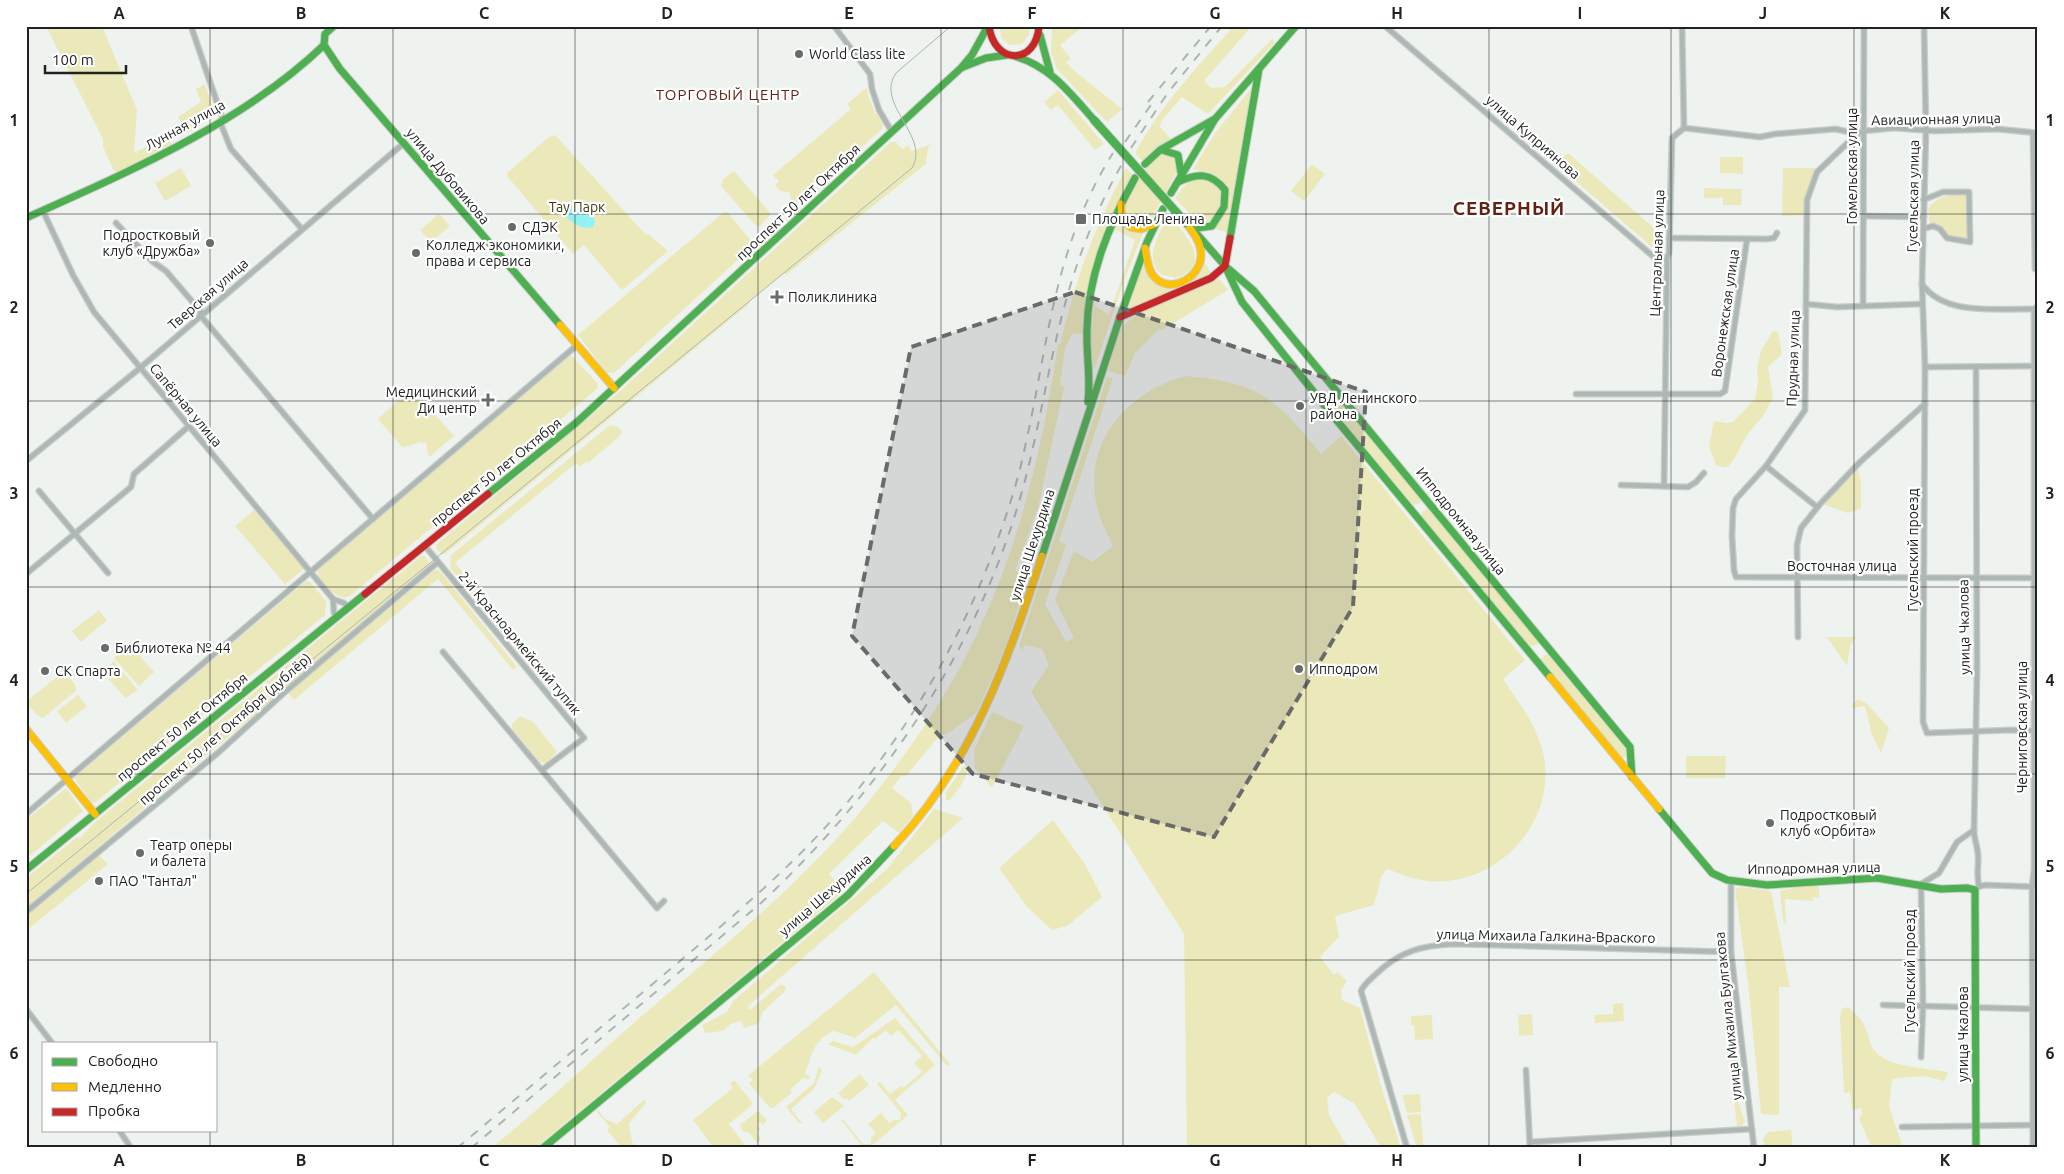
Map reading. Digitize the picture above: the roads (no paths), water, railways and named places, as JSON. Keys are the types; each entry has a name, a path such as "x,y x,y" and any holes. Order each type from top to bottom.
{"main road":[{"name":"Лунная улица","path":"26,218 113,179 221,121 296,71 324,45 325,34 334,26"},
{"name":"проспект 50 лет Октября","path":"26,870 578,422 961,68 972,55 989,26"},
{"path":"989,26 994,45 1003,53 1033,62 1050,72 1225,266"},
{"path":"1171,194 1215,119 1296,26"},
{"path":"1012,55 1024,54 1033,48 1040,28"},
{"path":"1040,28 1050,72"},
{"name":"улица Дубовикова","path":"324,45 340,68 576,346 614,388"},
{"name":"проспект 50 лет Октября","path":"961,68 986,58 1012,55"},
{"path":"1120,317 1212,278 1225,266 1259,69"},
{"path":"1145,164 1160,150 1215,119"},
{"path":"1160,150 1171,150 1178,154 1181,163 1179,178"},
{"path":"1179,178 1194,174 1205,174 1220,183 1226,193 1224,207 1212,226 1197,228 1186,223"},
{"name":"улица Шехурдина","path":"1086,417 1090,392 1087,329 1092,288 1108,230 1135,178"},
{"path":"1121,202 1122,219 1130,227 1139,230 1155,224"},
{"name":"улица Шехурдина","path":"543,1148 848,895 882,861 932,800 949,776 984,713 1011,650 1120,317 1145,248 1163,209"},
{"path":"1145,248 1150,268 1156,278 1173,285 1186,282 1198,270 1202,257 1194,234 1186,223"},
{"name":"Ипподромная улица","path":"1225,266 1251,288 1630,747 1632,778"},
{"name":"Ипподромная улица","path":"1225,266 1242,302 1324,405 1712,873 1721,880 1731,882 1775,885 1840,880 1893,880 1941,889 1977,888"},
{"path":"1088,370 1092,375 1096,375 1104,369"},
{"path":"26,729 95,814"},
{"name":"улица Чкалова","path":"1976,1148 1975,1008 1977,888"}],"street":[{"path":"191,26 231,149 302,229"},
{"path":"834,26 870,74 872,89 879,110 892,132"},
{"name":"улица Куприянова","path":"1385,26 1655,258 1659,260 1666,258"},
{"path":"1682,26 1684,128 1760,137 1836,129 1857,134"},
{"name":"Гомельская улица","path":"1863,305 1864,26"},
{"name":"Гусельская улица","path":"1924,26 1926,130 1922,304 1925,367"},
{"name":"Центральная улица","path":"1664,486 1666,258 1669,238 1672,138 1684,128"},
{"name":"Авиационная улица","path":"1857,134 1864,131 1894,128 1926,130 1998,129 2036,133"},
{"path":"2035,269 2036,133"},
{"name":"Прудная улица","path":"1736,577 1734,570 1733,508 1736,499 1766,466 1805,410 1807,200 1817,172 1857,134"},
{"name":"Тверская улица","path":"26,461 140,368 201,314 404,143"},
{"path":"1923,229 1933,226 1940,229 1947,238 1970,242 1969,192 1943,192 1924,200"},
{"name":"Сапёрная улица","path":"43,211 73,275 94,312 333,599 344,603 349,608"},
{"path":"1864,216 1924,217"},
{"path":"116,223 153,262 166,271 373,519"},
{"path":"1669,238 1774,238 1777,233"},
{"name":"Воронежская улица","path":"1665,393 1720,394 1725,391 1747,239"},
{"path":"1922,283 1936,297 1966,308 2035,307"},
{"path":"1806,304 1838,307 1922,304"},
{"name":"Черниговская улица","path":"2033,1148 2036,1125 2032,887 2034,870 2037,578 2035,307"},
{"path":"26,814 576,346"},
{"path":"1925,367 2034,366"},
{"name":"Гусельский проезд","path":"1925,367 1923,722 1927,733 1976,732"},
{"name":"улица Чкалова","path":"1976,367 1976,732 1974,839 1978,851 1977,888"},
{"path":"1576,394 1665,393"},
{"path":"1798,636 1797,545 1801,528 1817,507 1860,462 1925,404"},
{"path":"26,574 131,487 134,474 189,426"},
{"path":"1766,466 1817,507"},
{"path":"1620,485 1692,486 1704,472"},
{"path":"39,491 108,573"},
{"name":"2-й Красноармейский тупик","path":"425,546 584,738 542,770"},
{"name":"проспект 50 лет Октября (дублёр)","path":"26,912 219,752 285,692 438,562"},
{"name":"Восточная улица","path":"1736,577 2037,578"},
{"name":"Сапёрная улица","path":"333,599 334,613 337,618"},
{"path":"443,652 657,908 664,901"},
{"path":"1976,732 2035,731"},
{"path":"1921,884 1939,873 1957,842 1974,830"},
{"name":"улица Михаила Булгакова","path":"1731,882 1731,952 1754,1148"},
{"name":"Гусельский проезд","path":"1921,884 1923,1005 1921,1057"},
{"path":"1977,888 2038,887"},
{"name":"улица Михаила Галкина-Враского","path":"1407,1148 1361,991 1383,967 1398,956 1423,946 1455,944 1731,952"},
{"path":"1883,1005 2035,1009"},
{"path":"26,1009 51,1042"},
{"path":"1526,1070 1530,1145 1752,1129"},
{"path":"1902,1127 1976,1124 2036,1125"},
{"path":"120,1132 132,1148"}],"water":[{"path":"572,203 593,216 595,221 593,227 579,226 560,210"}],"tram line":[{"path":"26,894 912,168 916,156 914,144 896,108 891,85 896,73 951,26"}],"railway":[{"path":"1148,102 1211,26"},
{"path":"1131,148 1167,94 1222,26"},
{"path":"1125,142 1155,99"},
{"path":"457,1148 710,936 780,873 846,804 909,718 946,657 977,593 990,560 1022,462 1065,260 1077,225 1093,189 1113,153"},
{"path":"471,1148 761,903 847,813 886,764 921,714 952,661 980,605 1004,548 1029,466 1058,330 1069,289 1081,252 1096,216 1122,164"}],"place":[{"name":"World Class lite","path":"799,54"},
{"name":"Площадь Ленина","path":"1081,219"},
{"name":"СДЭК","path":"512,227"},
{"name":"Подростковый клуб «Дружба»","path":"210,243"},
{"name":"Колледж экономики, права и сервиса","path":"416,253"},
{"name":"Поликлиника","path":"777,297"},
{"name":"Медицинский Ди центр","path":"488,400"},
{"name":"УВД Ленинского района","path":"1300,406"},
{"name":"Библиотека № 44","path":"105,648"},
{"name":"Ипподром","path":"1299,669"},
{"name":"СК Спарта","path":"45,671"},
{"name":"Подростковый клуб «Орбита»","path":"1770,823"},
{"name":"Театр оперы и балета","path":"140,853"},
{"name":"ПАО \"Тантал\"","path":"99,881"}],"district":[{"name":"ТОРГОВЫЙ ЦЕНТР","path":"728,95"},
{"name":"СЕВЕРНЫЙ","path":"1509,208"}],"park label":[{"name":"Тау Парк","path":"577,207"}]}
